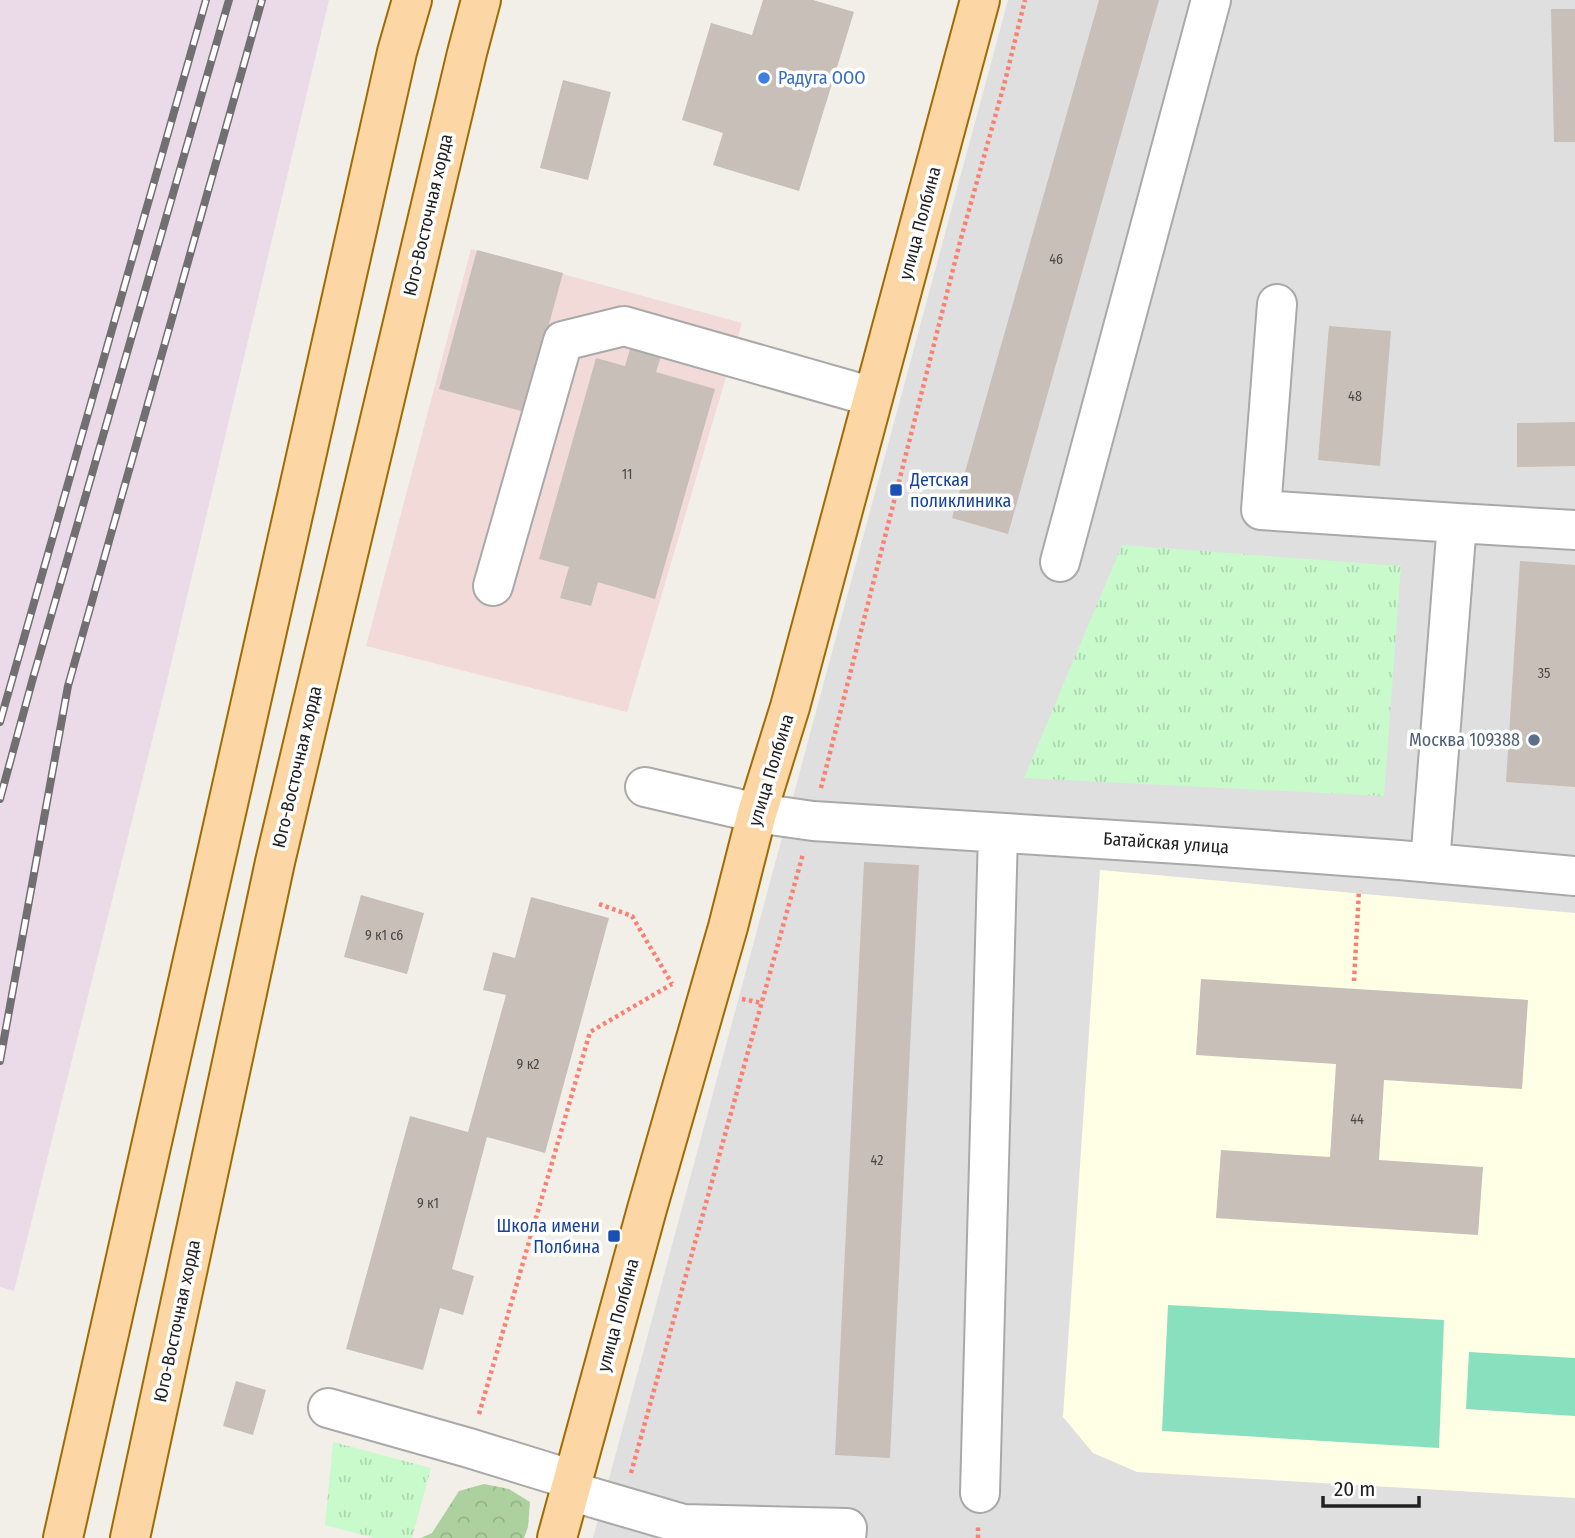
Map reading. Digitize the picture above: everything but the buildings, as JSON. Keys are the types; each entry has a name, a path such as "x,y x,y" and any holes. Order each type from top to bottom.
{"main road":[{"path":"63,1538 391,79 412,0"},
{"name":"Юго-Восточная хорда","path":"130,1538 275,862 481,0"},
{"name":"улица Полбина","path":"557,1538 647,1209 710,992 757,813 790,707 980,0"}],"street":[{"path":"1060,562 1210,0"},
{"path":"1277,304 1261,510 1575,530"},
{"path":"494,586 563,341 624,326 873,397"},
{"path":"1430,863 1457,523"},
{"name":"Батайская улица","path":"645,787 757,813 813,821 1209,846 1575,876"},
{"path":"980,1493 998,833"},
{"path":"328,1408 469,1448 682,1531 847,1528 846,1538"}],"path":[{"path":"622,1506 813,821 960,242 1025,0"},
{"path":"1354,981 1361,857"},
{"path":"599,904 632,916 672,984"},
{"path":"469,1448 590,1032 672,984 762,1003"}],"shaded area":[{"path":"0,0 329,0 166,685 14,1291 0,1287"},
{"path":"1008,0 1575,0 1575,1538 593,1538"},
{"path":"471,249 742,323 627,712 366,646"},
{"path":"1100,870 1575,913 1575,1498 1137,1472 1093,1453 1063,1417"}],"green space":[{"path":"1122,545 1401,566 1384,796 1024,778"},
{"path":"1168,1305 1444,1320 1439,1448 1162,1431"},
{"path":"1469,1352 1575,1358 1575,1416 1466,1409"},
{"path":"333,1442 431,1468 412,1538 374,1538 325,1525"},
{"path":"484,1484 509,1489 530,1502 528,1527 524,1538 421,1538 432,1533 459,1491"}],"railway":[{"path":"0,722 206,0"},
{"path":"0,799 229,0"},
{"path":"0,1061 68,686 262,0"}],"place":[{"name":"Радуга ООО","path":"764,78"},
{"name":"Детская поликлиника","path":"896,490"},
{"name":"Москва 109388","path":"1534,740"},
{"name":"Школа имени Полбина","path":"614,1236"}]}
